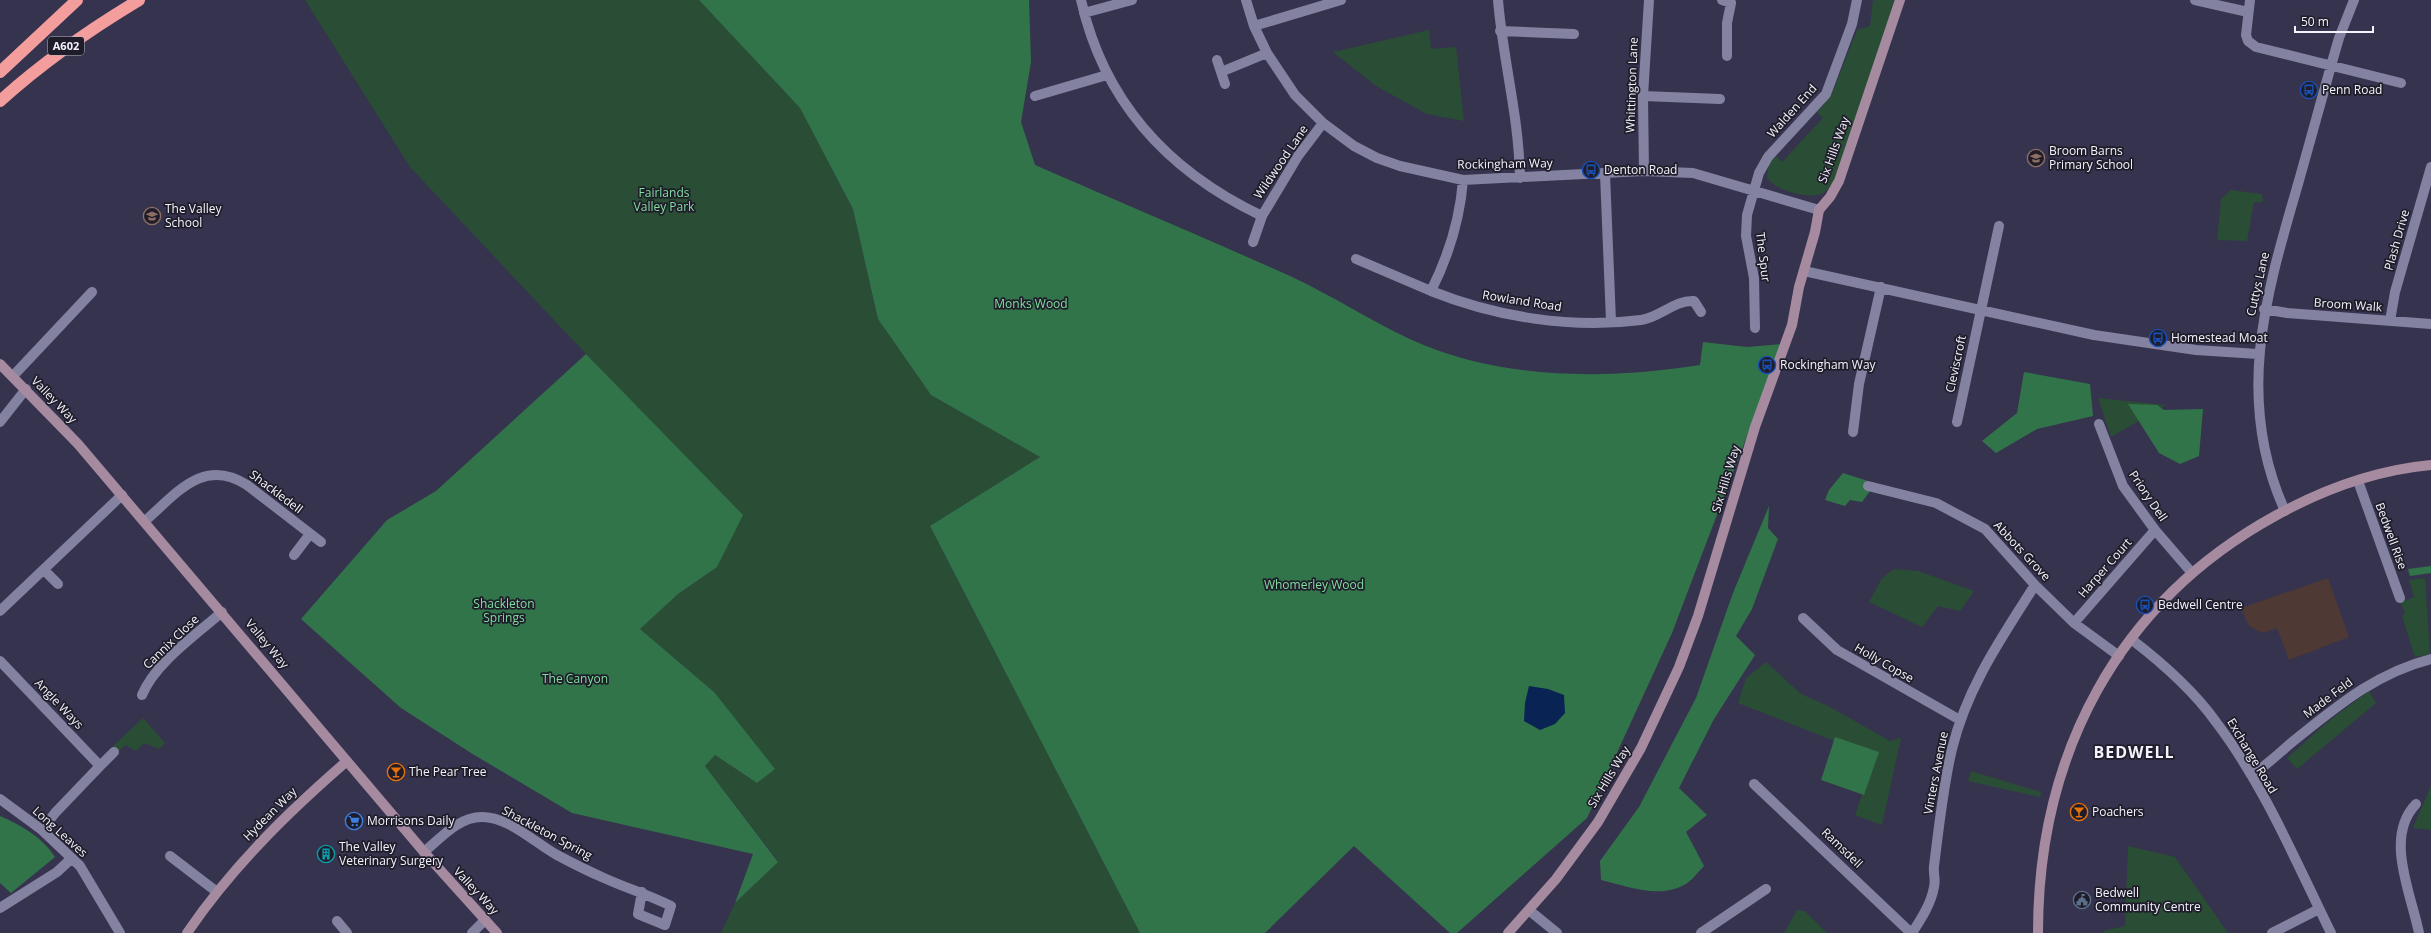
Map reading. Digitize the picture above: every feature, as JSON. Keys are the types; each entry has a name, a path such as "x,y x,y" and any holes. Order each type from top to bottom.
{"highway":[{"name":"A602","path":"0,72 77,0"},
{"name":"A602","path":"0,101 60,50 139,0"}],"street":[{"name":"Wildwood Lane","path":"1081,0 1084,13 1106,75 1152,138 1179,164 1210,188 1262,216"},
{"path":"1084,13 1132,0"},
{"name":"Rockingham Way","path":"1246,0 1254,26 1267,54 1295,95 1323,123 1354,146 1377,158 1400,166 1464,180 1644,171 1693,173 1754,189 1819,210"},
{"path":"1254,26 1341,0"},
{"path":"1498,0 1500,31 1517,120 1520,178"},
{"name":"Whittington Lane","path":"1644,171 1643,96 1649,0"},
{"name":"Walden End","path":"1754,189 1758,173 1768,157 1826,94 1847,39 1858,0"},
{"name":"Six Hills Way","path":"1508,933 1530,911 1575,854 1620,785 1656,719 1679,667 1698,616 1755,427 1792,325 1819,210 1830,197 1838,180 1900,0"},
{"path":"2195,0 2248,12"},
{"path":"2250,0 2246,35 2252,44 2401,83"},
{"name":"Cuttys Lane","path":"2285,511 2274,486 2264,450 2258,404 2258,354 2264,309 2271,277 2331,65 2354,0"},
{"path":"1727,56 1728,1"},
{"path":"1500,31 1574,34"},
{"path":"1221,72 1267,54"},
{"path":"1218,60 1225,84"},
{"path":"1035,96 1106,75"},
{"path":"1643,96 1720,99"},
{"name":"Wildwood Lane","path":"1253,242 1262,216 1298,156 1323,123"},
{"name":"Plash Drive","path":"2390,321 2395,292 2431,167"},
{"path":"1605,174 1612,321"},
{"path":"1431,292 1443,268 1454,236 1462,200 1464,180"},
{"name":"The Spur","path":"1754,189 1747,215 1746,236 1754,278 1755,328"},
{"path":"1981,311 1999,226"},
{"name":"Rowland Road","path":"1356,259 1431,292 1482,310 1519,317 1563,321 1612,321 1653,318 1684,300 1694,301 1701,312"},
{"path":"1804,271 1881,287 1981,311 2116,339 2196,350 2258,354"},
{"path":"1853,432 1859,384 1881,287"},
{"name":"Valley Way","path":"13,376 92,292"},
{"name":"Broom Walk","path":"2264,309 2287,313 2431,324"},
{"name":"Cleviscroft","path":"1957,422 1981,311"},
{"name":"Valley Way","path":"0,364 78,444 145,521 424,852 497,933"},
{"path":"0,422 26,389"},
{"name":"Priory Dell","path":"2099,424 2123,486 2154,530 2192,573"},
{"path":"2038,933 2039,876 2054,796 2080,724 2119,656 2131,639 2170,595 2192,573 2250,530 2285,511 2328,491 2358,481 2431,465"},
{"name":"Shackledell","path":"145,521 196,478 222,474 237,478 322,542"},
{"name":"Bedwell Rise","path":"2358,481 2400,598"},
{"name":"Abbots Grove","path":"1868,486 1936,503 1985,529 2035,585 2074,623 2119,656"},
{"path":"0,611 122,495"},
{"name":"Harper Court","path":"2074,623 2154,530"},
{"path":"294,555 310,534"},
{"path":"44,570 58,584"},
{"name":"Vinters Avenue","path":"1912,933 1928,906 1935,886 1934,871 1942,803 1952,748 1960,720 1995,646 2035,585"},
{"name":"Cannix Close","path":"142,695 147,683 160,668 222,612"},
{"name":"Holly Copse","path":"1803,618 1836,650 1960,720"},
{"name":"Exchange Road","path":"2131,639 2147,651 2215,720 2251,775 2331,933"},
{"name":"Made Feld","path":"2251,775 2264,767 2323,717 2366,686 2403,667 2431,659"},
{"name":"Angle Ways","path":"0,661 100,766"},
{"path":"42,830 55,813 114,752"},
{"name":"Hydean Way","path":"187,933 217,892 258,844 293,808 347,761"},
{"name":"Ramsdell","path":"1754,784 1912,933"},
{"name":"Long Leaves","path":"0,800 42,830 72,858 90,880 120,933"},
{"path":"2416,804 2406,819 2400,841 2419,933"},
{"name":"Shackleton Spring","path":"424,852 458,824 472,818 490,817 507,824 557,855 588,870 642,892"},
{"path":"170,856 217,892"},
{"path":"0,908 57,872 72,858"},
{"path":"1701,933 1766,889"},
{"path":"2272,933 2319,909"},
{"path":"1530,911 1557,933"},
{"path":"472,933 485,920"},
{"path":"338,921 348,933"}],"shaded area":[{"path":"2328,578 2349,637 2289,660 2277,628 2263,633 2249,626 2241,608"}],"green space":[{"name":"Fairlands Valley Park","path":"305,0 699,0 800,108 853,209 878,319 931,395 1040,457 930,526 1140,933 721,933 735,903 778,861 705,766 715,755 757,783 714,692 640,629 678,594 717,567 742,515 586,354 410,167"},
{"name":"Whomerley Wood","path":"699,0 1029,0 1031,62 1021,122 1035,165 1290,276 1409,338 1426,346 1459,357 1527,371 1562,374 1632,373 1700,365 1703,342 1747,347 1782,344 1672,633 1587,818 1457,933 1450,933 1354,846 1265,933 1140,933 930,526 1040,457 931,395 878,319 853,209 800,108"},
{"path":"1873,0 1895,0 1836,178 1830,187 1821,194 1807,195 1784,190 1767,178 1769,164 1776,156 1782,162 1823,118 1817,112 1831,96 1857,30 1870,26"},
{"path":"1429,30 1431,49 1456,47 1464,121 1427,114 1376,86 1333,52"},
{"path":"2231,190 2262,194 2263,202 2254,202 2247,241 2217,240 2221,199"},
{"name":"Shackleton Springs","path":"586,354 743,515 717,567 678,594 640,629 714,692 775,769 757,783 715,755 705,766 778,862 735,903 753,854 572,813 471,753 401,708 301,619 387,520 436,491"},
{"path":"2024,372 2090,384 2093,416 2037,429 1996,453 1982,441 2017,413"},
{"path":"2098,398 2166,405 2111,437"},
{"path":"2128,404 2157,405 2164,410 2203,409 2199,456 2180,464 2159,453"},
{"path":"1843,473 1868,481 1870,491 1862,502 1850,500 1845,506 1825,500 1829,490"},
{"path":"1769,506 1768,528 1778,539 1752,609 1736,636 1755,655 1714,719 1679,788 1707,815 1686,832 1704,866 1687,884 1664,891 1642,890 1601,880 1600,861 1639,807 1696,698 1733,593"},
{"path":"2431,566 2431,573 2410,576 2408,569"},
{"path":"1894,569 1918,571 1974,591 1960,611 1938,606 1922,627 1869,602 1882,578"},
{"path":"2425,578 2430,654 2415,657 2402,616 2405,614 2401,602 2414,597 2409,580"},
{"path":"1766,662 1801,694 1828,706 1890,741 1901,738 1882,825 1855,815 1875,757 1738,703 1746,678"},
{"path":"2369,691 2376,703 2297,769 2287,758 2330,720"},
{"path":"143,718 165,743 159,749 144,743 136,751 125,745 118,752 113,746"},
{"path":"1835,737 1879,752 1864,795 1821,780"},
{"path":"1971,771 2041,792 2040,797 1968,781"},
{"path":"2431,786 2431,830 2413,828"},
{"path":"0,816 16,823 30,832 44,843 55,857 11,893 0,883"},
{"path":"2128,846 2175,857 2228,933 2104,933 2103,931 2125,926"},
{"path":"1797,910 1805,911 1827,933 1784,933"}],"water":[{"path":"1529,686 1548,689 1564,695 1565,713 1555,724 1540,730 1524,721 1525,703"}],"place":[{"name":"Penn Road","path":"2309,90"},
{"name":"Broom Barns Primary School","path":"2036,158"},
{"name":"Denton Road","path":"1591,170"},
{"name":"The Valley School","path":"152,216"},
{"name":"Homestead Moat","path":"2158,338"},
{"name":"Rockingham Way","path":"1767,365"},
{"name":"Bedwell Centre","path":"2145,605"},
{"name":"The Pear Tree","path":"396,772"},
{"name":"Poachers","path":"2079,812"},
{"name":"Morrisons Daily","path":"354,821"},
{"name":"The Valley Veterinary Surgery","path":"326,854"},
{"name":"Bedwell Community Centre","path":"2082,900"}],"district":[{"name":"BEDWELL","path":"2134,752"}],"park label":[{"name":"Monks Wood","path":"1031,304"},
{"name":"The Canyon","path":"575,679"}]}
